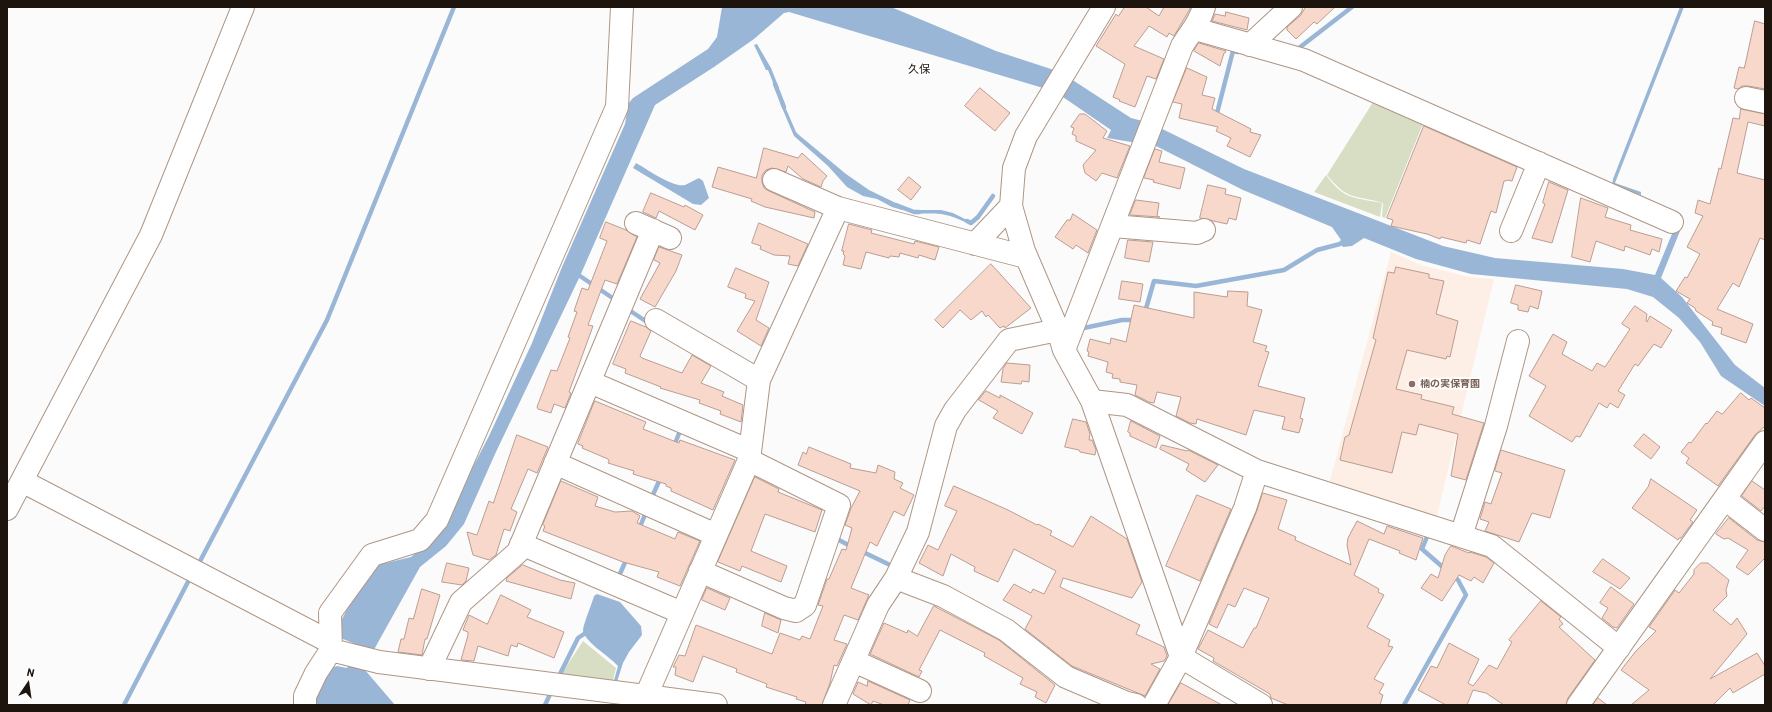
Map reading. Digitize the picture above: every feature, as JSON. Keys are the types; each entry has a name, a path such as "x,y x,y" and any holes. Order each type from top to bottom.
{"street":[{"path":"7,509 151,235 243,7"},
{"path":"305,705 305,696 331,646 330,613 372,555 420,540 437,520 617,107 622,7"},
{"path":"1104,7 1026,136 1014,168 1011,206 1026,257 1061,340 1092,401 1181,657 1260,705"},
{"path":"1061,340 1113,226 1182,46 1187,36 1195,29 1204,7"},
{"path":"1250,45 1291,7"},
{"path":"1195,29 1304,60 1672,222"},
{"path":"1511,231 1539,163"},
{"path":"774,180 838,208 1026,257"},
{"path":"975,244 1011,206"},
{"path":"646,696 750,456 759,380 825,259 838,208"},
{"path":"1113,226 1197,233 1204,230"},
{"path":"430,669 461,602 518,552 653,230"},
{"path":"656,320 759,380"},
{"path":"834,705 878,605 896,578 918,532 946,426 955,410 1009,340 1061,340"},
{"path":"1461,536 1496,426 1518,341"},
{"path":"590,382 750,456 839,504 805,605 796,611 784,608 700,571"},
{"path":"1092,401 1128,405 1257,472 1492,546 1619,648"},
{"path":"1578,705 1765,442"},
{"path":"556,463 716,535"},
{"path":"1154,705 1181,657 1245,508 1257,472"},
{"path":"22,481 331,646 379,662 716,705"},
{"path":"1725,499 1765,530"},
{"path":"521,544 682,613"},
{"path":"896,578 943,596 1006,630 1066,677 1127,703 1136,705"},
{"path":"854,661 920,691"}],"shaded area":[{"name":"楠の実保育園","path":"1391,252 1421,265 1469,277 1494,279 1435,524 1328,488"}],"green space":[{"path":"1375,99 1424,121 1385,218 1382,217 1383,203 1352,196 1341,190 1327,175"},
{"path":"1326,175 1339,190 1345,194 1382,203 1380,217 1314,192"},
{"path":"583,641 616,668 611,688 560,676"}],"water":[{"path":"722,7 891,7 996,51 1054,70 1071,79 1131,118 1150,123 1244,169 1443,246 1495,258 1623,269 1655,275 1674,229 1680,231 1661,278 1682,297 1735,365 1765,388 1765,406 1721,376 1700,342 1679,318 1653,297 1627,289 1471,274 1416,259 1364,238 1352,246 1343,247 1339,242 1341,240 1332,227 1243,190 1156,146 1140,141 1137,143 1107,138 1111,130 1060,95 1043,88 789,12 784,13 754,39 655,105 580,276 495,454 464,524 446,546 420,567 371,655 365,670 395,705 311,705 328,669 337,666 347,668 360,646 336,636 341,621 369,567 411,557 438,534 489,436 532,343 562,267 625,124 628,104 633,98 708,49 717,37"},
{"path":"1680,7 1684,7 1615,183 1641,192 1641,195 1612,186 1613,179"},
{"path":"757,44 771,68 779,88 776,90 768,70 766,70 754,45"},
{"path":"783,102 796,132 799,135 846,174 869,190 902,206 902,210 892,207 877,199 863,196 847,187 828,166 794,136 780,103"},
{"path":"636,163 674,184 685,185 699,178 703,181 709,198 701,205 693,204 633,168"},
{"path":"914,210 941,210 953,213 971,222 971,225 950,216 913,214"},
{"path":"597,594 620,602 641,626 642,635 629,652 623,663 616,685 613,684 618,666 588,640 583,631 594,596"}],"building":[{"path":"1125,7 1146,7 1159,16 1164,7 1191,7 1174,36 1169,33 1167,37 1149,26 1134,46 1164,59 1156,79 1147,76 1135,107 1113,97 1125,64 1096,46 1116,14 1118,16"},
{"path":"1306,7 1335,7 1317,24 1314,22 1296,39 1287,30 1287,27 1300,16"},
{"path":"1226,12 1249,18 1247,30 1212,21 1215,14 1225,16"},
{"path":"1755,21 1765,24 1765,89 1748,86 1742,86 1738,89 1734,88 1739,67 1744,68"},
{"path":"1199,43 1226,51 1220,66 1194,51"},
{"path":"1187,68 1207,77 1202,95 1215,98 1212,109 1251,129 1250,132 1261,135 1250,157 1227,146 1231,138 1216,131 1218,127 1179,118 1182,104 1173,102"},
{"path":"980,88 1010,113 995,131 965,106"},
{"path":"1741,109 1765,114 1765,126 1748,122 1737,173 1765,180 1765,240 1760,238 1739,287 1733,283 1717,309 1753,324 1746,343 1721,334 1722,328 1712,325 1713,322 1687,303 1690,299 1676,291 1685,277 1687,278 1700,254 1687,247 1703,216 1695,213 1698,200 1710,204 1719,168 1721,169 1733,118 1739,119"},
{"path":"1080,114 1085,114 1107,131 1103,138 1130,146 1117,178 1102,173 1096,181 1085,173 1083,165 1096,150 1076,141 1076,136 1072,134 1074,128 1071,127"},
{"path":"1424,126 1517,167 1512,181 1504,181 1496,213 1491,211 1480,244 1467,240 1466,243 1441,237 1440,239 1427,234 1391,226 1393,220 1387,218"},
{"path":"764,148 798,158 802,153 827,176 821,187 803,179 788,166 786,172 772,168 766,170 762,175 764,188 815,212 814,218 765,207 751,201 752,199 712,187 718,167 756,178"},
{"path":"1155,149 1162,151 1159,162 1185,168 1180,189 1144,178"},
{"path":"909,177 921,187 911,200 898,190"},
{"path":"1549,182 1568,190 1552,243 1532,238 1545,204 1543,203"},
{"path":"1208,185 1226,189 1225,194 1241,198 1236,220 1229,218 1227,224 1200,218"},
{"path":"651,193 684,207 685,205 703,215 695,230 659,211 656,218 643,212"},
{"path":"1581,198 1608,208 1605,217 1631,225 1630,230 1662,239 1659,252 1652,249 1650,255 1625,246 1624,251 1596,241 1590,262 1572,257"},
{"path":"1136,200 1159,203 1157,217 1130,215"},
{"path":"1073,214 1097,230 1088,253 1076,245 1073,249 1055,237 1067,220 1070,220"},
{"path":"606,222 626,230 637,237 617,284 605,280 588,325 593,326 569,392 571,393 565,408 554,404 551,413 538,409 537,407 551,370 557,371 570,338 568,337 577,312 574,311 582,288 588,290 607,241 600,238"},
{"path":"759,223 808,244 798,266 788,264 790,256 774,255 760,249 761,246 752,243"},
{"path":"849,224 872,230 871,233 914,244 915,241 939,247 935,260 919,255 918,258 900,253 899,257 890,256 889,258 866,252 861,269 843,265 845,256 843,254 844,251 842,251"},
{"path":"1128,240 1153,242 1149,262 1125,258"},
{"path":"659,247 682,255 676,271 655,307 640,299 660,263 654,260"},
{"path":"991,264 1031,308 1005,328 1004,326 1000,328 988,315 986,317 982,311 971,320 960,310 943,328 935,320"},
{"path":"1396,267 1429,274 1429,278 1444,281 1436,314 1458,321 1450,357 1447,356 1446,359 1407,350 1396,389 1422,395 1421,399 1454,407 1452,414 1484,423 1466,480 1451,476 1458,434 1419,424 1416,435 1402,432 1392,473 1340,460 1345,437 1349,435 1376,340 1373,338 1388,272 1394,273"},
{"path":"736,268 769,282 756,320 769,328 761,346 737,331 755,301 745,298 746,294 728,287"},
{"path":"1122,281 1143,284 1140,302 1119,299"},
{"path":"1516,285 1542,291 1538,309 1530,306 1528,312 1518,310 1518,305 1511,303"},
{"path":"1228,291 1248,292 1247,306 1262,310 1253,342 1267,346 1265,351 1269,352 1258,386 1305,398 1300,418 1303,419 1299,433 1282,429 1285,417 1254,410 1246,435 1197,419 1196,424 1190,423 1176,416 1181,397 1157,392 1154,403 1149,402 1135,395 1137,385 1120,382 1120,379 1112,378 1113,374 1106,372 1108,362 1088,356 1089,352 1087,351 1090,339 1110,344 1111,338 1126,342 1134,305 1194,318 1194,292 1227,297"},
{"path":"1635,306 1647,314 1647,322 1650,316 1672,330 1661,348 1654,344 1638,366 1635,364 1618,391 1625,395 1618,408 1610,403 1607,408 1599,403 1580,437 1576,436 1572,442 1529,416 1546,386 1529,376 1553,334 1567,342 1562,354 1592,371 1597,363 1605,367 1630,329 1622,324"},
{"path":"631,321 646,327 651,331 640,356 642,358 682,373 692,355 711,366 701,383 724,392 722,396 743,405 741,422 720,414 721,411 699,403 700,400 660,388 661,387 625,373 626,369 613,364"},
{"path":"1007,363 1030,365 1029,382 1022,381 1021,384 1001,382 1003,369"},
{"path":"986,391 1000,398 1000,395 1033,413 1022,434 993,418 998,411 979,400"},
{"path":"1741,393 1749,400 1751,398 1765,408 1765,426 1755,435 1718,486 1686,463 1689,458 1681,452 1689,442 1691,443 1717,411 1722,414"},
{"path":"595,401 646,422 643,429 679,443 680,440 735,460 713,510 671,491 671,488 666,486 666,484 633,474 634,471 608,463 608,459 582,448 583,446 578,444"},
{"path":"1073,419 1086,422 1090,434 1089,440 1092,440 1096,450 1095,455 1065,447"},
{"path":"1131,421 1160,436 1156,448 1130,436 1130,433 1128,432"},
{"path":"1644,434 1660,447 1651,459 1634,446"},
{"path":"517,435 548,447 537,473 528,469 511,509 517,512 510,531 504,529 496,555 489,560 473,555 467,532 477,535 489,501 493,503"},
{"path":"1162,445 1188,450 1218,465 1205,482 1186,470 1189,464 1160,449"},
{"path":"809,447 851,464 850,468 876,473 878,465 895,472 894,479 903,483 900,488 914,495 904,516 894,511 877,546 870,542 851,588 869,595 858,620 844,615 834,640 847,644 837,666 834,665 830,683 822,705 805,705 806,702 796,699 797,697 766,687 767,684 736,672 737,669 703,656 693,682 675,675 676,667 673,667 679,655 685,656 696,625 772,654 780,633 800,640 802,636 810,639 823,606 818,605 827,579 829,579 842,549 846,550 852,528 845,525 851,508 860,491 798,465 803,452 806,454"},
{"path":"1501,450 1565,470 1550,518 1532,513 1519,542 1485,531 1489,522 1480,519 1485,502 1491,504 1502,473 1495,471"},
{"path":"755,477 779,489 778,492 822,510 815,532 765,514 751,551 787,566 781,582 742,566 740,571 718,562"},
{"path":"1651,479 1697,510 1690,520 1693,522 1678,540 1632,508 1648,487"},
{"path":"561,481 598,497 595,506 615,512 632,511 640,516 637,523 675,539 678,532 700,541 680,586 657,577 659,572 623,562 543,531 545,526 543,525"},
{"path":"1752,481 1765,490 1765,506 1761,511 1742,496"},
{"path":"954,486 1052,531 1050,535 1073,547 1091,516 1127,539 1142,582 1132,598 1063,578 1060,587 1140,625 1136,634 1164,647 1167,656 1164,661 1151,664 1160,669 1145,696 1072,666 1025,629 1032,616 1003,600 1014,584 1031,593 1033,589 1044,594 1056,571 1014,549 998,582 974,571 975,567 951,554 943,576 919,563 928,545 938,550 957,511 945,506"},
{"path":"1263,493 1287,500 1278,529 1296,537 1295,540 1351,565 1347,545 1348,538 1357,521 1384,534 1387,526 1423,538 1416,560 1399,553 1400,551 1369,539 1354,575 1379,589 1378,592 1384,595 1367,627 1390,640 1388,646 1393,647 1374,679 1384,684 1379,693 1383,695 1380,705 1288,705 1271,698 1270,694 1213,661 1214,658 1198,649 1208,630 1243,648 1254,628 1256,628 1269,598 1244,588 1235,607 1228,604 1217,628 1209,624"},
{"path":"1197,495 1231,509 1200,581 1166,566"},
{"path":"1729,518 1757,540 1765,542 1765,558 1748,575 1736,567 1748,550 1728,538 1724,539 1716,534"},
{"path":"1451,546 1469,553 1470,552 1486,557 1494,563 1483,583 1474,577 1471,581 1459,575 1442,601 1421,588 1431,574 1438,578 1445,555"},
{"path":"1603,559 1630,578 1620,589 1593,572"},
{"path":"447,563 469,568 466,581 462,585 442,582"},
{"path":"1701,563 1708,563 1729,580 1726,590 1727,596 1713,610 1731,625 1737,618 1747,634 1710,679 1757,653 1765,666 1765,674 1733,693 1730,688 1713,705 1631,705 1649,690 1621,670 1636,651 1656,631 1649,627 1675,590 1679,593 1694,574 1694,570"},
{"path":"523,565 560,580 575,583 571,599 506,581 507,578"},
{"path":"1611,587 1634,604 1617,628 1613,627 1602,618 1608,608 1600,603"},
{"path":"707,588 730,598 725,610 702,600"},
{"path":"422,589 440,595 427,639 425,639 422,655 398,652 401,639 404,639 409,618 413,619"},
{"path":"501,595 531,610 527,617 564,632 554,658 518,643 517,647 511,645 508,656 478,646 474,661 461,660 468,635 468,632 463,630 469,615 487,624"},
{"path":"1541,601 1561,617 1559,619 1563,624 1559,627 1595,660 1568,698 1566,705 1504,705 1486,693 1473,690 1467,705 1446,705 1418,690 1431,666 1437,668 1449,643 1479,659 1468,683 1473,686 1489,665 1497,669 1512,642 1509,640"},
{"path":"934,606 999,640 1055,685 1046,703 1035,697 1037,692 1020,684 1023,678 984,656 985,653 940,630 919,670 922,671 919,677 870,654 884,623 907,633 908,630 917,636"},
{"path":"765,613 781,620 778,633 762,626"},
{"path":"868,681 910,700 908,705 884,705 873,701 871,705 853,694 858,682 867,686"},
{"path":"1181,683 1222,705 1168,705"},
{"path":"1598,698 1607,705 1593,705"}],"waterway":[{"path":"198,565 327,320 454,7"},
{"path":"1295,51 1352,7"},
{"path":"1216,117 1233,51 1238,52"},
{"path":"775,84 784,107"},
{"path":"967,221 971,223 978,217 993,196"},
{"path":"896,205 914,212 919,212"},
{"path":"1145,312 1154,281 1196,286 1284,270 1317,250 1340,244"},
{"path":"580,276 617,301"},
{"path":"626,308 650,324"},
{"path":"1079,329 1122,320 1135,320"},
{"path":"674,446 680,431"},
{"path":"651,499 661,477"},
{"path":"639,529 647,510"},
{"path":"1429,532 1422,549 1446,570"},
{"path":"839,540 852,547"},
{"path":"861,551 888,564"},
{"path":"619,576 627,558"},
{"path":"1404,705 1466,595 1458,580 1453,576"},
{"path":"124,705 190,578"},
{"path":"558,678 578,638 584,634"},
{"path":"545,705 552,690"}],"place":[{"name":"楠の実保育園","path":"1412,384"}],"district":[{"name":"久保","path":"919,69"}]}
